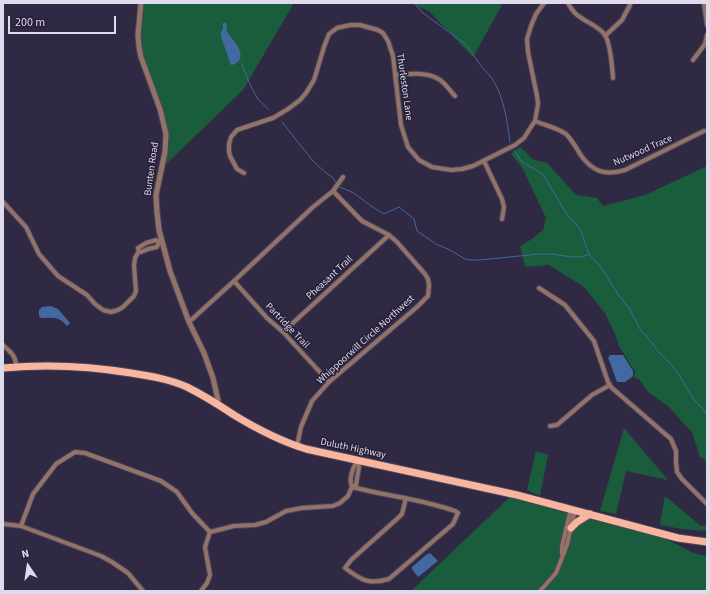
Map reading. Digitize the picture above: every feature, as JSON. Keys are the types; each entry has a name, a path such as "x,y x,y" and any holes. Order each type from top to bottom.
{"main road":[{"name":"Duluth Highway","path":"3,368 43,366 86,368 122,371 151,376 186,387 268,434 297,446 573,509 678,538 707,542"},
{"path":"571,528 577,522 590,514"},
{"path":"699,541 707,547"}],"street":[{"name":"Bunten Road","path":"141,3 138,22 139,47 141,57 160,109 166,134 165,152 156,195 161,242 189,322 204,353 213,378 218,400 217,404"},
{"name":"Thurleston Lane","path":"244,173 237,169 230,156 228,144 231,137 237,130 273,118 300,100 314,80 329,34 337,28 350,25 360,25 378,30 383,33 388,41 393,56 396,75 401,125 408,147 419,160 432,167 451,170 462,169 473,166 515,145 524,138 535,121 538,104 527,39 530,26 544,3"},
{"path":"568,3 576,14 600,30 605,36 610,52 613,78"},
{"path":"704,3 707,25"},
{"path":"605,36 622,20 630,5"},
{"path":"693,60 705,44 707,34"},
{"path":"396,75 429,75 439,79 455,96"},
{"name":"Nutwood Trace","path":"535,121 560,130 574,144 588,164 597,170 606,173 615,173 625,170 704,131"},
{"path":"484,161 502,199 504,207 502,219"},
{"path":"189,322 313,207 333,191 342,177"},
{"name":"Whippoorwill Circle Northwest","path":"297,446 301,427 312,401 328,382 428,296 428,279 404,249 389,235 362,221 333,191"},
{"path":"3,202 26,227 39,254 50,268 58,276 87,295 94,304 103,310 111,312 118,310 134,296 136,291 134,266 135,258 139,252 138,248 146,243 156,240 161,242 157,247 139,252"},
{"name":"Pheasant Trail","path":"283,332 389,235"},
{"path":"144,244 146,249"},
{"name":"Partridge Trail","path":"234,281 328,382"},
{"path":"539,288 565,305 594,341 612,388 671,439 676,451 677,472 707,504"},
{"path":"3,345 10,351 16,360 16,367"},
{"path":"550,426 557,425 592,395 610,385"},
{"path":"21,526 34,494 42,481 56,464 75,452 86,453 161,481 177,492 192,513 210,532"},
{"path":"210,532 234,526 255,525 266,522 286,511 302,508 333,506 340,503 348,496 352,487 350,482 353,466 357,460"},
{"path":"352,487 386,495 406,498 432,504 458,513 453,524 389,579 380,582 367,582 344,568 402,514 406,498"},
{"path":"540,591 556,573 567,545 573,509"},
{"path":"562,556 562,546 573,509"},
{"path":"3,524 21,526 101,556 128,573 143,591"},
{"path":"201,591 210,576 205,547 210,532"}],"green space":[{"path":"143,3 294,3 243,90 163,167 168,134 142,65 139,32"},
{"path":"410,3 499,3 502,5 473,57 429,11"},
{"path":"520,147 534,160 547,163 576,195 597,198 603,206 645,195 707,166 707,472 705,459 700,457 692,432 668,406 648,392 639,379 634,378 635,372 619,346 605,313 584,287 549,265 525,267 520,246 543,230 546,218 523,169 511,154"},
{"path":"624,428 668,480 626,471 616,514 600,511"},
{"path":"536,451 548,455 540,496 527,490"},
{"path":"513,494 657,534 693,553 707,556 707,591 411,591"},
{"path":"665,496 701,526 704,526 707,523 707,531 660,525"}],"water":[{"path":"223,23 226,23 226,31 241,54 238,62 232,65 221,37"},
{"path":"51,306 58,309 70,323 67,326 58,319 41,318 39,316 39,310 42,307"},
{"path":"610,355 623,355 633,371 633,376 625,382 617,382 608,358"},
{"path":"430,553 438,561 418,577 412,567"}],"waterway":[{"path":"414,3 423,13 464,43 491,77 502,100 510,142"},
{"path":"242,64 255,95 269,110"},
{"path":"282,122 313,161 336,182"},
{"path":"514,150 522,162 544,176 561,205 572,221 580,229 589,254 600,266 619,296 628,306 641,331 676,370 694,400 703,409 707,416"},
{"path":"340,187 354,193 384,214 399,207 414,219 417,231 436,244 465,259 480,260 539,254 573,257 588,255"}]}
